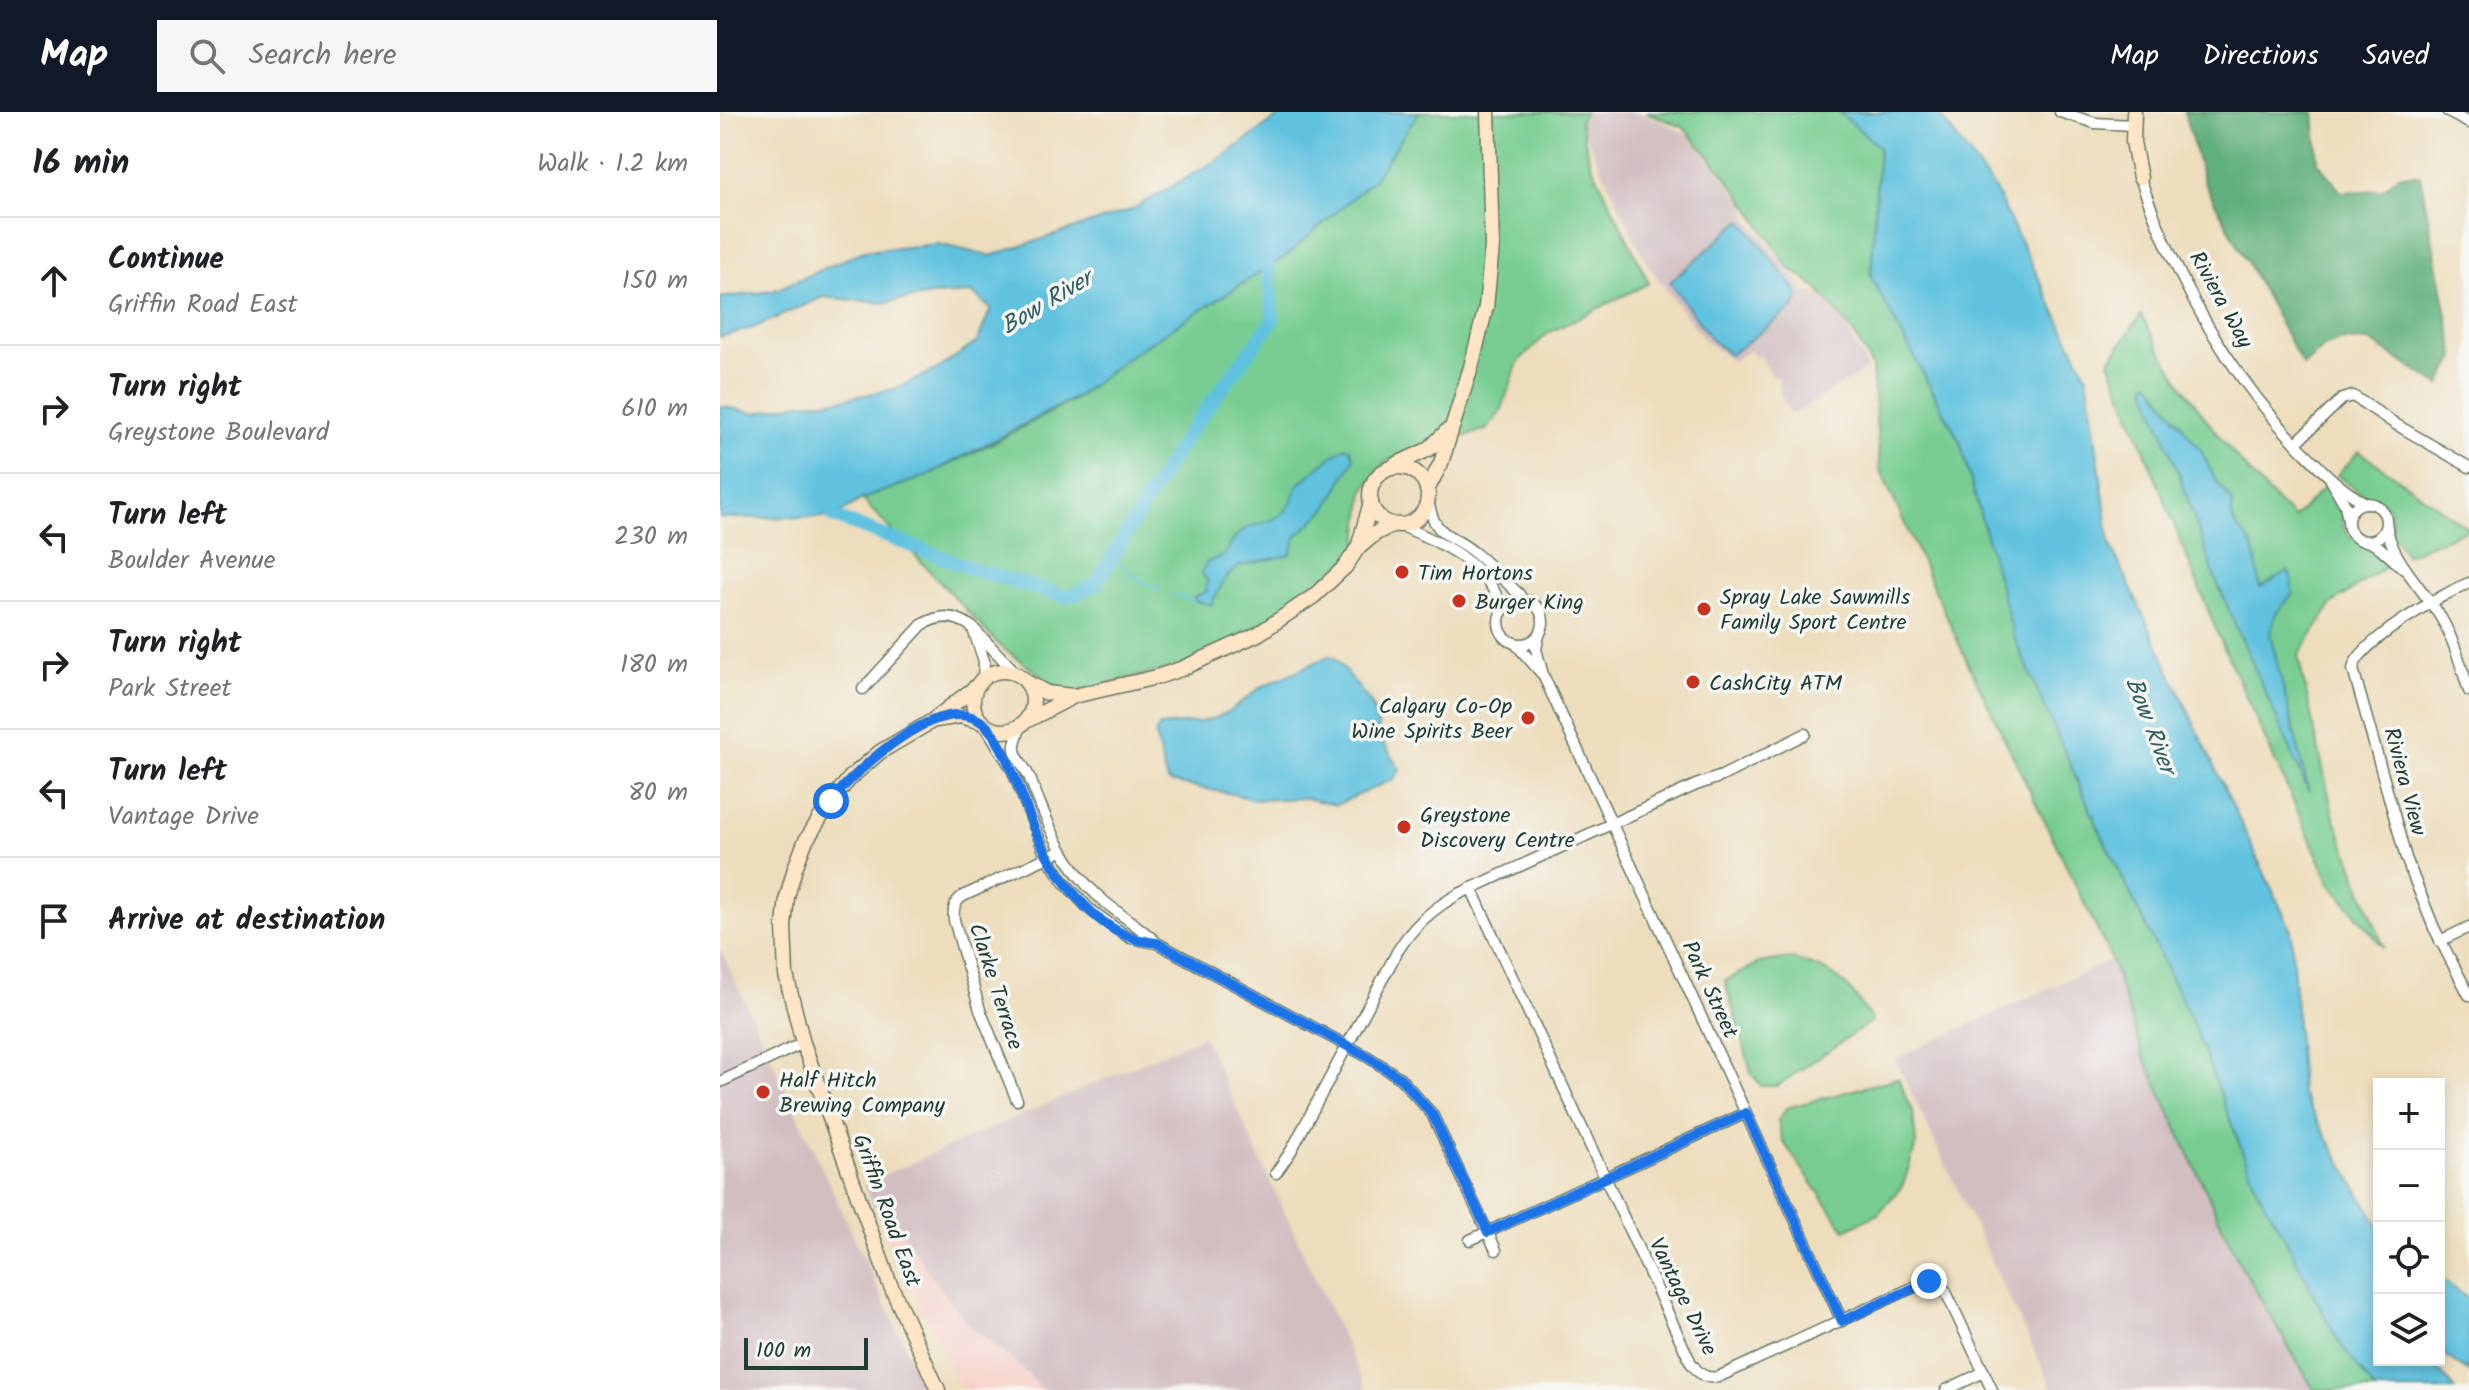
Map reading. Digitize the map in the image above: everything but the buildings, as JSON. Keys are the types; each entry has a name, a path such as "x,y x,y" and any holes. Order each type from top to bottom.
{"main road":[{"path":"1074,696 1047,693 1023,679 1000,671 980,683 974,705 984,724 1004,731 1074,696 1157,677 1235,647 1314,596 1376,533 1412,522 1420,516 1441,463 1477,346 1488,293 1492,246 1488,112"},
{"name":"Riviera Way","path":"2134,119 2133,142 2140,178"},
{"path":"1357,549 1376,478 1436,444 1454,421"},
{"path":"1390,468 1400,466 1417,473 1428,494"},
{"path":"1371,502 1379,517 1396,525"},
{"path":"1023,679 1034,703 1024,723"},
{"name":"Griffin Road East","path":"938,1390 879,1255 803,1043 790,996 783,952 787,897 805,842 831,801 858,770 892,743 932,721 980,683"},
{"name":"Griffin Road East","path":"932,721 960,716 984,724"}],"street":[{"path":"2060,112 2095,123 2134,119"},
{"path":"2448,112 2469,123"},
{"name":"Riviera Way","path":"2140,178 2176,264 2204,320 2249,389 2330,478 2366,503 2382,510 2390,542 2450,637 2469,691"},
{"path":"2296,443 2342,399 2353,396 2469,467"},
{"name":"Riviera Way","path":"2330,478 2345,505 2349,528 2357,538 2379,547 2408,571"},
{"path":"1428,494 1432,518 1438,528 1478,555 1523,601"},
{"path":"2348,522 2355,507 2366,503"},
{"path":"2368,541 2383,532 2386,520"},
{"path":"1396,525 1438,543 1471,565 1497,594 1502,612"},
{"path":"2430,602 2469,583"},
{"path":"1523,601 1534,605 1543,621 1539,635 1527,643 1515,643 1504,636 1499,622 1502,612 1511,603 1523,601"},
{"name":"Riviera View","path":"2430,602 2360,655 2353,669 2406,858 2440,941 2469,995"},
{"path":"863,689 917,629 931,619 956,618 972,627 1023,679"},
{"path":"972,627 984,661 980,683"},
{"name":"Park Street","path":"1539,635 1536,649 1543,675 1842,1321"},
{"name":"Park Street","path":"1515,643 1543,675"},
{"path":"1024,723 1016,739 1016,757 1028,776 1047,825 1074,871 1097,896 1157,943 1400,1078 1425,1104 1439,1127 1496,1250"},
{"path":"984,724 1012,769 1032,826 1048,857 1070,890 1097,915 1131,938 1157,943"},
{"path":"1276,1173 1408,936 1434,910 1471,888 1722,776 1805,734"},
{"name":"Clarke Terrace","path":"1017,1100 980,1010 953,909 963,896 1061,851"},
{"name":"Vantage Drive","path":"1471,888 1691,1363 1701,1375 1718,1377 1923,1283 1935,1281 1945,1290 1992,1390"},
{"path":"2440,941 2469,927"},
{"path":"720,1082 803,1043"},
{"path":"1470,1240 1746,1113"},
{"path":"1946,1390 1984,1372"}],"shaded area":[{"path":"1587,112 1637,112 1689,136 1747,207 1746,216 1806,293 1818,294 1844,323 1866,365 1865,370 1792,415 1782,398 1777,376 1773,378 1759,355 1755,357 1750,350 1733,361 1706,342 1648,266 1581,125"},
{"path":"720,948 925,1390 720,1390"},
{"path":"2111,960 2144,1057 2239,1262 2314,1390 2053,1390 1895,1059"},
{"path":"1203,1036 1367,1390 1043,1390 1014,1361 972,1328 931,1276 897,1225 885,1229 863,1184"},
{"path":"896,1224 931,1276 972,1328 1014,1361 1043,1390 961,1390 885,1229"}],"green space":[{"path":"1419,112 1585,112 1580,120 1590,162 1649,283 1548,333 1518,362 1501,411 1488,429 1386,461 1364,490 1357,549 1327,585 1208,659 1066,694 1000,646 862,499 926,476 1075,399 1136,351 1286,256"},
{"path":"1646,112 1839,112 1879,147 1871,277 1960,442 2016,640 2098,827 2191,1019 2257,1189 2337,1339 2375,1390 2314,1390 2239,1262 2144,1057 2110,956 1965,657 1880,469 1872,366 1853,332 1817,288 1789,268 1744,200 1683,127"},
{"path":"2184,112 2314,112 2318,162 2341,192 2382,190 2399,175 2420,175 2455,357 2440,385 2369,341 2342,340 2324,347 2303,366 2204,182"},
{"path":"2141,315 2190,397 2228,448 2271,495 2294,518 2326,485 2342,507 2343,527 2349,536 2369,544 2389,564 2332,604 2298,656 2333,814 2384,948 2330,883 2216,630 2109,361"},
{"path":"2359,451 2469,529 2406,555 2392,534 2391,513 2387,507 2381,501 2366,497 2337,475"},
{"path":"1790,958 1839,979 1872,1021 1777,1086 1761,1086 1752,1074 1725,981 1759,963"},
{"path":"1898,1078 1913,1112 1916,1145 1903,1185 1878,1214 1845,1230 1783,1141 1778,1121 1786,1108"}],"water":[{"name":"Bow River","path":"1285,112 1419,112 1374,179 1286,256 1136,351 1078,396 926,476 862,499 834,517 720,518 720,406 755,413 895,389 936,370 977,342 991,309 973,293 931,295 883,303 823,297 753,328 720,337 720,298 773,291 864,251 938,244 990,256 1131,210 1224,156"},
{"name":"Bow River","path":"1839,112 1937,112 1994,188 2087,376 2110,544 2291,930 2301,1093 2373,1217 2373,1366 2435,1366 2456,1390 2375,1390 2337,1339 2257,1189 2191,1019 2098,827 2015,640 1960,442 1871,277 1879,147"},
{"path":"1742,220 1797,292 1798,299 1794,307 1730,355 1712,340 1670,282"},
{"path":"2150,382 2201,451 2216,481 2233,502 2235,524 2253,548 2260,588 2288,571 2292,578 2292,595 2276,613 2270,634 2309,792 2215,578 2148,393 2146,383"},
{"path":"1345,447 1350,448 1354,459 1327,508 1297,536 1290,555 1239,566 1225,579 1211,605 1194,600 1194,597 1207,591 1205,586 1208,581 1202,572 1207,562 1223,556 1242,531 1282,514 1300,483"},
{"path":"1329,656 1335,658 1371,703 1383,742 1400,770 1394,779 1336,805 1304,798 1254,800 1169,782 1155,734 1160,726 1218,717 1261,687"},
{"path":"2445,1281 2469,1299 2469,1372 2445,1355"}],"waterway":[{"path":"834,517 982,572 1067,597 1095,585 1184,439 1273,320 1268,268"},
{"path":"1113,556 1132,576 1161,590"},
{"path":"1170,594 1194,600"}],"place":[{"name":"Tim Hortons","path":"1402,572"},
{"name":"Burger King","path":"1459,601"},
{"name":"Spray Lake Sawmills Family Sport Centre","path":"1704,609"},
{"name":"CashCity ATM","path":"1693,682"},
{"name":"Calgary Co-Op Wine Spirits Beer","path":"1528,718"},
{"name":"Greystone Discovery Centre","path":"1404,827"},
{"name":"Half Hitch Brewing Company","path":"763,1092"}],"route":[{"path":"831,801 869,761 892,743 932,721 960,716 982,722 1012,769 1032,826 1050,862 1081,901 1131,938 1157,943 1368,1057 1400,1078 1432,1114 1488,1232 1746,1113 1842,1321 1929,1281"}]}
